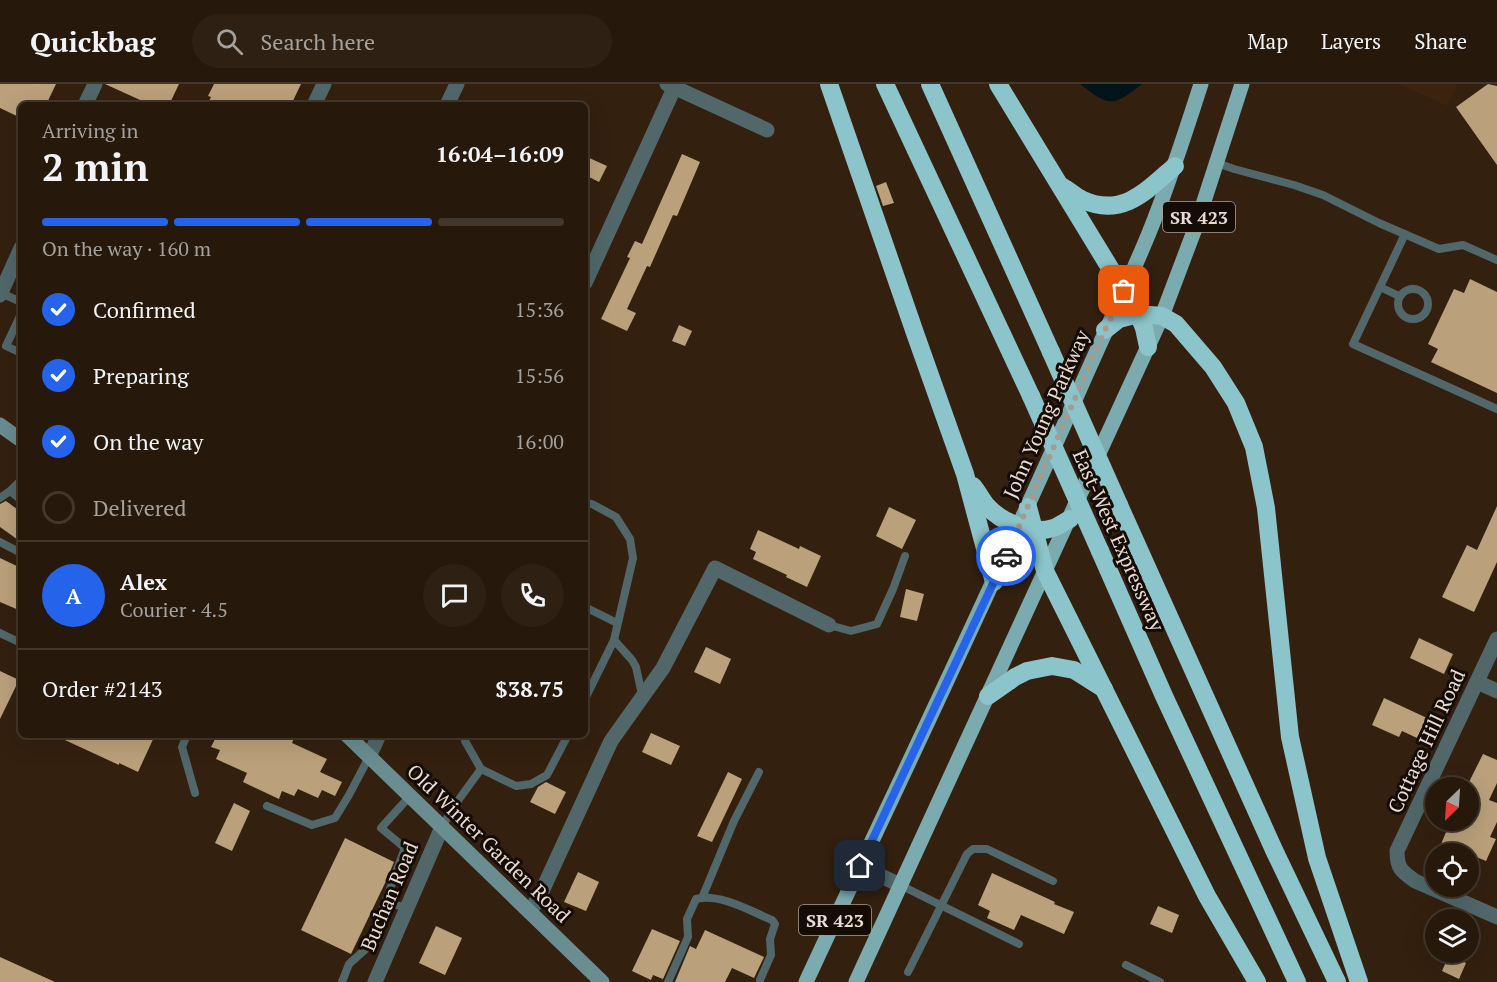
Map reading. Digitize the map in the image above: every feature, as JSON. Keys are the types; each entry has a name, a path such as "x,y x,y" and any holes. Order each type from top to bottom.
{"highway":[{"path":"829,84 965,474 993,582"},
{"name":"East-West Expressway","path":"885,84 1031,396 1169,707 1297,982"},
{"name":"East-West Expressway","path":"930,84 1274,850 1337,982"},
{"path":"998,84 1138,314 1148,347"},
{"path":"1059,184 1083,200 1104,206 1126,204 1140,196 1174,166"},
{"path":"1105,330 1119,319 1138,314 1162,316 1182,330 1213,367 1236,403 1254,447 1266,508 1290,737 1317,858 1359,982"},
{"path":"965,474 987,507 1000,516 1027,528 1052,529 1070,519"},
{"path":"1028,507 1027,528 1046,571 1207,896 1257,982"},
{"path":"988,696 1027,671 1052,666 1074,670 1105,689"}],"main road":[{"name":"John Young Parkway","path":"1028,507 1148,235 1201,84"},
{"name":"SR 423","path":"856,982 1162,316 1196,226 1242,84"},
{"path":"0,425 18,434"},
{"name":"John Young Parkway","path":"806,982 993,582 1027,528"},
{"name":"Old Winter Garden Road","path":"350,738 602,982"}],"street":[{"path":"86,102 95,84"},
{"path":"315,102 324,84"},
{"path":"448,102 457,84"},
{"path":"588,276 672,85 767,130"},
{"path":"0,294 18,255"},
{"path":"530,912 542,891 610,741 663,668 715,568 829,625"},
{"name":"Cottage Hill Road","path":"1497,639 1397,851 1397,862 1404,873 1415,881 1497,917"},
{"path":"1477,682 1497,691"},
{"path":"369,757 378,738"},
{"name":"Buchan Road","path":"375,982 442,827"},
{"path":"860,866 900,885"}],"lane":[{"path":"1217,163 1323,195 1439,249 1463,245 1497,260"},
{"path":"1405,234 1353,344 1497,410"},
{"path":"1380,287 1400,296"},
{"path":"1407,290 1421,291 1428,303 1425,313 1416,318 1406,317 1398,306 1400,296 1407,290"},
{"path":"0,294 18,301"},
{"path":"18,320 6,346 18,352"},
{"path":"0,498 18,483"},
{"path":"10,491 18,498"},
{"path":"588,503 616,517 630,539 633,558 614,640 588,693"},
{"path":"0,542 18,551"},
{"path":"829,625 851,631 877,624 905,556"},
{"path":"588,609 618,623"},
{"path":"0,633 18,642"},
{"path":"614,640 633,660 643,696"},
{"path":"186,738 182,747 195,793"},
{"path":"465,738 481,770 516,786 531,784 547,776 566,738"},
{"path":"267,806 312,825 335,818 369,757"},
{"path":"442,827 454,806 481,770"},
{"path":"702,898 734,821 759,772"},
{"path":"342,982 349,964 369,946 405,848 381,828 410,796"},
{"path":"909,972 967,854 973,849 987,849 1053,881"},
{"path":"900,885 1019,944"},
{"path":"668,982 688,937 687,919 696,900 702,898 718,899 772,920 775,924 770,939 771,955 760,982"},
{"path":"385,902 406,908"},
{"path":"1126,965 1160,982"}],"shaded area":[{"path":"1080,84 1142,84 1124,97 1111,101 1098,97"},
{"path":"1399,84 1457,84 1447,106"}],"building":[{"path":"0,84 56,84 47,102 18,102 18,117 0,108"},
{"path":"105,84 179,84 170,102 144,102"},
{"path":"214,84 301,84 292,102 208,102 211,97 208,96"},
{"path":"1488,84 1497,86 1497,165 1456,107"},
{"path":"682,154 700,162 677,216 673,215 650,267 647,266 627,309 636,313 627,331 601,319 630,258 627,257 635,241 642,244"},
{"path":"588,157 607,166 599,182 588,176"},
{"path":"886,182 894,203 883,206 876,186"},
{"path":"1470,279 1497,292 1497,393 1431,362 1438,349 1428,344 1454,289 1464,293"},
{"path":"679,325 692,331 685,346 672,341"},
{"path":"6,501 18,510 18,540 0,527 0,504"},
{"path":"1497,506 1497,562 1474,612 1442,597 1467,545 1477,550"},
{"path":"889,507 916,520 902,549 876,536"},
{"path":"758,530 799,549 800,546 821,556 807,587 753,559 756,552 750,549"},
{"path":"0,558 18,567 18,610 0,602"},
{"path":"906,589 924,594 917,621 900,617"},
{"path":"1419,638 1453,654 1444,674 1410,658"},
{"path":"706,647 731,659 720,684 694,672"},
{"path":"0,671 18,680 18,682 0,719"},
{"path":"1384,698 1427,718 1417,738 1402,731 1399,737 1372,725"},
{"path":"651,733 680,746 671,765 642,752"},
{"path":"60,738 154,738 138,772 119,763 119,765"},
{"path":"216,738 294,738 292,743 327,759 320,772 342,782 335,796 322,790 318,798 298,789 294,796 282,791 279,799 243,782 247,773 216,759 220,750 211,747"},
{"path":"1483,754 1497,760 1497,783 1489,800 1497,803 1497,822 1490,837 1496,839 1486,861 1479,858 1479,843 1442,843 1446,831 1479,831 1479,777 1472,777"},
{"path":"728,772 742,779 712,842 697,836"},
{"path":"546,782 566,792 555,814 530,802 538,787"},
{"path":"234,803 250,811 232,851 215,843"},
{"path":"345,838 394,862 351,954 301,930"},
{"path":"578,872 599,882 586,911 564,902"},
{"path":"992,873 1074,912 1064,934 1021,915 1014,930 987,918 990,911 978,905"},
{"path":"1158,906 1179,915 1172,933 1150,924"},
{"path":"436,926 462,938 445,975 419,963"},
{"path":"652,929 680,941 663,979 653,975 651,980 632,971"},
{"path":"705,930 764,957 754,978 732,968 725,982 675,982 690,946 696,949"},
{"path":"0,957 55,982 0,982"},
{"path":"1446,963 1466,963 1459,979 1442,971"}],"way so far":[{"path":"1006,556 1124,291"}],"route":[{"path":"860,866 1006,556"}]}
